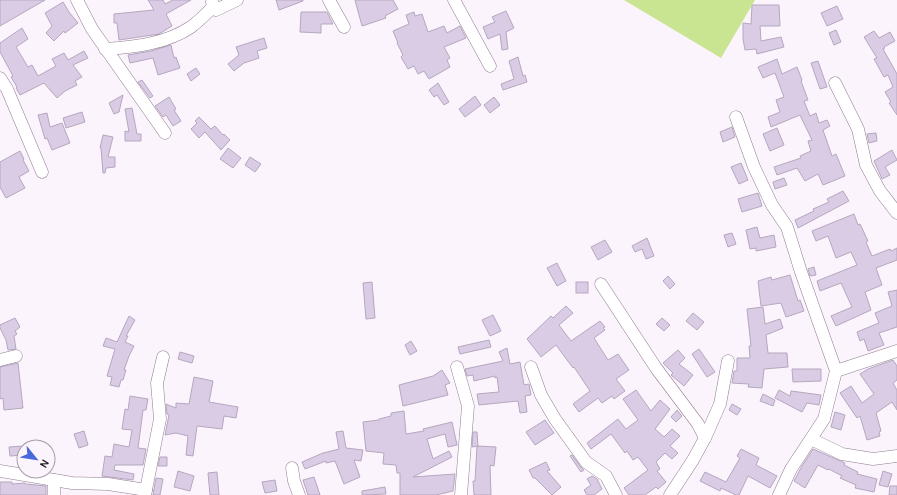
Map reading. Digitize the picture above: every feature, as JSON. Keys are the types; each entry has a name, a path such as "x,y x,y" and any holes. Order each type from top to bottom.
{"street":[{"path":"77,0 92,29 105,49 165,133"},
{"path":"105,49 131,47 171,38 191,26 212,3 216,10 236,0"},
{"path":"329,0 344,27"},
{"path":"454,0 490,66"},
{"path":"0,78 3,93 42,172"},
{"path":"835,83 858,130 866,165 880,191 897,213"},
{"path":"736,117 754,167 772,205 787,227 836,372 824,419 792,469 779,495"},
{"path":"601,284 656,368 698,424 705,438"},
{"path":"836,372 897,351"},
{"path":"0,360 16,356"},
{"path":"0,471 72,483 108,484 145,492 160,419 157,383 163,357"},
{"path":"670,495 693,460 705,438 720,404 728,361"},
{"path":"457,367 468,406 461,495"},
{"path":"531,368 542,395 555,420 586,462 606,476 616,495"},
{"path":"811,439 842,454 873,459 897,456"},
{"path":"292,468 294,481 299,495"},
{"path":"54,480 54,495"}],"green space":[{"path":"624,0 755,0 721,58"}],"building":[{"path":"0,0 45,0 0,26"},
{"path":"148,0 163,0 165,4 173,0 191,0 166,14 172,26 159,34 119,40 117,23 114,23 114,14 154,10"},
{"path":"276,0 303,0 303,1 279,10"},
{"path":"355,0 393,0 398,9 385,16 386,18 362,26"},
{"path":"63,2 78,23 65,33 64,31 54,41 46,33 52,26 45,13"},
{"path":"752,5 779,5 780,26 760,26 761,41 781,37 784,47 757,54 756,49 745,50 743,23 751,24"},
{"path":"837,6 843,19 827,26 821,13"},
{"path":"506,11 514,28 506,32 508,49 502,50 500,34 488,39 483,27 495,22 492,17"},
{"path":"301,12 327,12 333,24 321,24 321,33 300,32"},
{"path":"414,12 415,16 422,14 428,32 444,26 447,33 460,26 466,38 444,47 450,58 447,60 450,67 429,79 424,71 418,74 414,66 408,69 401,57 403,55 393,31 409,24 406,15"},
{"path":"22,28 28,39 16,47 28,67 32,65 38,76 56,66 52,59 64,53 68,60 84,51 88,58 73,65 82,77 75,81 77,85 65,91 57,98 44,83 20,95 11,77 13,76 0,52 0,43"},
{"path":"836,30 841,42 834,45 829,33"},
{"path":"874,31 879,38 890,32 895,41 883,49 897,74 897,115 889,103 891,102 885,92 893,87 888,75 884,77 874,59 877,58 864,37"},
{"path":"264,38 267,48 257,51 259,58 244,63 234,71 228,64 239,55 236,47"},
{"path":"171,45 174,58 176,57 180,68 158,75 153,58 130,63 128,55 151,51"},
{"path":"518,57 523,76 525,75 527,82 503,90 501,84 514,79 509,61"},
{"path":"777,59 782,74 797,67 808,100 804,101 810,116 816,113 819,123 827,120 830,126 823,130 832,156 836,154 845,176 823,185 818,174 805,181 797,168 777,175 774,167 801,158 800,156 811,151 808,141 812,140 800,115 771,127 768,117 780,112 776,100 784,97 775,73 763,78 758,67"},
{"path":"818,61 827,87 820,89 811,63"},
{"path":"196,68 200,74 191,81 187,74"},
{"path":"142,80 153,96 150,98 138,82"},
{"path":"438,83 449,102 444,105 437,95 434,97 429,90"},
{"path":"123,95 119,112 114,114 109,103"},
{"path":"475,96 481,105 465,117 459,109"},
{"path":"169,97 176,109 174,110 181,121 173,126 166,115 163,117 155,106"},
{"path":"494,97 500,105 490,113 484,105"},
{"path":"132,108 137,134 141,134 141,141 125,141 125,131 129,132 125,109"},
{"path":"82,112 85,122 66,128 63,118"},
{"path":"47,113 50,127 62,123 70,143 52,150 47,138 45,139 38,115"},
{"path":"199,117 211,129 215,126 230,140 221,150 205,132 199,138 191,129 197,123 195,121"},
{"path":"732,127 735,137 723,142 720,132"},
{"path":"777,128 784,145 770,151 763,134"},
{"path":"876,133 877,141 869,143 867,134"},
{"path":"103,135 113,137 108,157 115,157 115,167 106,168 105,173 103,173 100,148"},
{"path":"228,148 241,158 233,168 220,159"},
{"path":"892,150 897,160 885,167 890,175 882,179 874,161"},
{"path":"20,151 29,171 19,177 25,188 6,198 0,187 0,162"},
{"path":"250,157 261,164 255,172 245,165"},
{"path":"741,163 748,180 739,184 731,167"},
{"path":"784,178 787,185 775,189 773,182"},
{"path":"843,191 849,201 798,228 795,220 814,211 813,209 829,202 827,199"},
{"path":"758,193 762,206 742,212 738,199"},
{"path":"854,214 858,225 860,224 868,241 866,242 872,256 897,248 897,260 876,268 882,285 865,292 871,310 836,326 831,316 852,307 841,283 820,291 817,281 857,265 851,252 836,258 828,236 816,241 812,231"},
{"path":"757,227 760,238 774,235 776,247 756,251 756,248 750,249 746,230"},
{"path":"732,233 736,244 728,247 724,235"},
{"path":"647,238 654,256 646,259 642,249 635,252 632,246"},
{"path":"605,240 612,252 598,260 591,247"},
{"path":"557,263 566,281 557,286 547,268"},
{"path":"814,267 816,275 810,276 808,269"},
{"path":"790,275 798,301 800,300 804,311 786,317 781,303 761,306 758,281 771,277 772,280"},
{"path":"668,276 675,284 670,289 663,281"},
{"path":"372,282 375,318 366,319 363,283"},
{"path":"576,282 588,282 588,293 576,293"},
{"path":"897,290 897,327 879,333 884,345 868,351 864,339 860,341 857,332 879,323 875,313 892,306 888,292"},
{"path":"566,306 573,313 559,325 571,341 600,321 605,327 603,328 605,330 594,338 608,360 618,354 629,370 616,379 625,391 614,399 612,396 602,403 598,398 579,412 573,404 590,391 574,367 573,368 556,345 541,357 527,339 551,316 553,318"},
{"path":"763,307 765,324 780,319 783,328 766,335 768,353 787,353 788,367 764,369 762,388 748,387 749,384 732,383 734,371 737,371 737,358 750,358 749,346 751,346 747,309"},
{"path":"693,313 704,322 697,330 686,321"},
{"path":"493,315 501,331 490,336 482,320"},
{"path":"129,316 135,320 126,336 128,336 125,342 134,346 124,370 126,370 123,380 121,380 119,387 110,385 112,377 107,376 115,349 103,346 106,338 117,342"},
{"path":"15,318 20,327 15,331 17,334 14,336 16,349 8,350 0,325"},
{"path":"662,318 670,325 664,331 656,324"},
{"path":"489,340 491,347 460,354 458,347"},
{"path":"411,341 417,351 410,355 405,345"},
{"path":"507,348 510,364 520,362 524,385 529,384 531,395 525,396 527,412 520,413 518,401 479,405 477,394 499,392 497,377 495,378 495,376 474,381 473,375 467,376 465,369 503,361 499,352"},
{"path":"699,349 715,372 707,377 692,354"},
{"path":"678,350 685,358 679,364 693,375 684,386 671,375 673,373 663,363"},
{"path":"180,352 194,356 192,363 178,359"},
{"path":"893,360 897,366 897,380 893,383 897,390 897,410 892,402 876,413 881,431 879,432 880,436 867,440 860,416 857,418 840,393 851,386 862,403 874,394 860,374 868,369"},
{"path":"18,363 23,408 4,410 3,398 0,399 0,367"},
{"path":"792,369 821,369 821,381 793,382"},
{"path":"442,370 450,383 445,385 448,395 403,406 399,385 433,376"},
{"path":"194,377 213,381 209,402 238,407 236,418 224,416 222,429 197,426 193,456 186,455 188,436 176,433 165,435 169,415 167,414 166,404 176,408 176,403 189,404"},
{"path":"636,390 651,411 660,400 670,409 655,429 664,437 672,429 680,436 670,446 678,453 672,459 665,453 656,462 660,469 657,471 666,482 658,489 656,487 645,495 629,495 624,488 648,470 638,457 633,460 627,451 625,453 611,434 591,449 587,443 618,419 626,429 638,420 623,399"},
{"path":"779,390 790,396 791,391 821,395 819,405 807,403 802,412 775,398"},
{"path":"763,394 775,400 773,406 760,401"},
{"path":"130,396 148,399 146,410 143,410 138,448 146,449 143,465 115,465 114,470 134,474 133,480 102,476 105,456 112,457 114,444 129,447 132,430 122,429 125,409 128,410"},
{"path":"732,404 741,409 737,415 729,410"},
{"path":"677,410 682,416 676,422 671,417"},
{"path":"404,411 406,434 424,431 423,429 452,422 457,445 448,447 445,434 427,439 433,459 449,451 452,457 413,477 455,474 453,491 436,495 400,495 400,473 397,473 396,465 383,464 384,453 366,451 363,422 379,420 391,416 391,413"},
{"path":"835,412 845,415 841,430 831,427"},
{"path":"545,420 554,433 535,445 526,432"},
{"path":"84,431 88,445 79,448 74,434"},
{"path":"343,431 346,448 363,450 361,461 354,460 360,477 344,484 335,461 326,463 326,461 305,469 302,462 323,453 339,449 336,432"},
{"path":"473,432 477,432 478,446 472,447"},
{"path":"477,446 496,447 494,466 490,465 491,495 474,495 473,481 475,481"},
{"path":"9,447 16,447 16,456 10,456"},
{"path":"741,449 759,458 756,465 777,476 770,488 748,476 739,495 736,495 721,488 720,491 700,481 705,472 726,482 740,458 737,456"},
{"path":"813,449 845,463 844,465 858,472 857,474 877,479 874,492 855,488 856,485 840,478 842,476 818,465 805,488 794,481"},
{"path":"572,455 584,470 581,472 570,456"},
{"path":"160,457 167,457 167,466 158,466"},
{"path":"546,462 550,470 547,471 561,487 552,495 535,478 533,478 529,470"},
{"path":"178,471 194,476 190,491 174,487"},
{"path":"883,471 892,474 888,487 879,485"},
{"path":"217,472 219,495 210,495 208,473"},
{"path":"592,476 597,479 602,489 594,495 587,495 584,490 591,485 587,479"},
{"path":"314,477 320,495 308,495 303,480"},
{"path":"156,478 163,479 160,495 153,495"},
{"path":"275,480 277,491 265,493 262,482"},
{"path":"0,482 46,486 46,495 0,495"},
{"path":"890,486 897,486 897,495 889,495"},
{"path":"385,487 386,494 362,495 362,491"}]}
